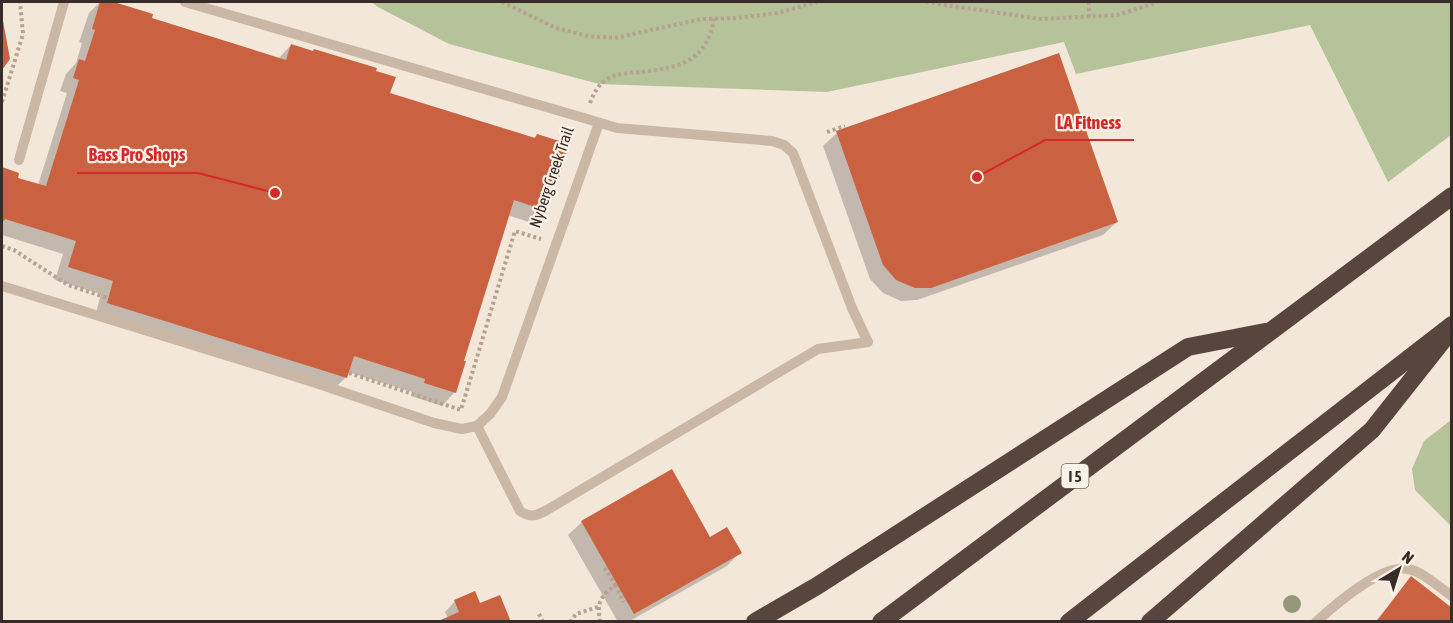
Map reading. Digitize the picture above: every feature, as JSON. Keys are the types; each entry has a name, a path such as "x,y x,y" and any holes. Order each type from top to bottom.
{"highway":[{"name":"I 5","path":"880,621 1452,196"},
{"path":"1069,621 1452,324"},
{"path":"1150,621 1372,430 1452,330"},
{"path":"755,621 817,586 1188,347 1270,331"}],"lane":[{"path":"19,160 64,2"},
{"path":"185,2 617,128 772,141 784,145 793,153 852,308 868,342 826,346 808,354 538,515 528,516 520,511 477,426"},
{"path":"2,286 316,383 434,423 462,429 477,426 490,414 502,397 599,123"},
{"path":"1316,621 1357,588 1396,569 1407,568 1423,575 1452,596"}],"path":[{"path":"2,102 23,34 20,2"},
{"path":"502,2 556,28 588,36 615,38 714,18 738,18 777,13 817,2"},
{"path":"926,2 1041,19 1117,15 1158,2"},
{"path":"1089,2 1089,17"},
{"name":"Nyberg Creek Trail","path":"584,118 597,88 607,79 686,63 699,53 708,42 714,18"},
{"path":"828,132 844,126"},
{"name":"Nyberg Creek Trail","path":"349,373 460,410 515,231 539,239 544,238"},
{"path":"2,246 14,250 68,285 108,298"},
{"path":"604,567 624,602"},
{"path":"600,621 598,607 602,596 615,585"},
{"path":"570,621 576,614 598,607"},
{"path":"538,614 543,621"}],"green space":[{"path":"371,2 1451,2 1451,135 1388,182 1310,25 1076,74 1064,42 827,92 599,84 449,44"},
{"path":"1451,420 1451,526 1415,490 1412,469 1424,441"}],"building":[{"path":"100,2 114,2 153,14 152,18 286,60 291,44 377,68 376,71 396,77 390,93 535,138 537,134 569,144 559,178 554,176 544,210 514,200 456,393 424,383 425,379 354,356 347,378 107,303 113,281 68,267 76,241 2,220 2,167 19,173 18,178 46,186 79,80 73,78 79,59 85,61 95,30 92,29"},
{"path":"2,15 10,59 2,70"},
{"path":"1059,53 1118,222 931,288 915,288 896,280 883,265 836,131"},
{"path":"672,469 710,537 727,527 742,553 634,614 581,521"},
{"path":"1411,576 1452,608 1452,622 1376,622"},
{"path":"475,591 480,603 500,595 511,622 436,622 459,612 454,600"}],"place":[{"name":"LA Fitness","path":"977,177"},
{"name":"Bass Pro Shops","path":"275,193"}]}
